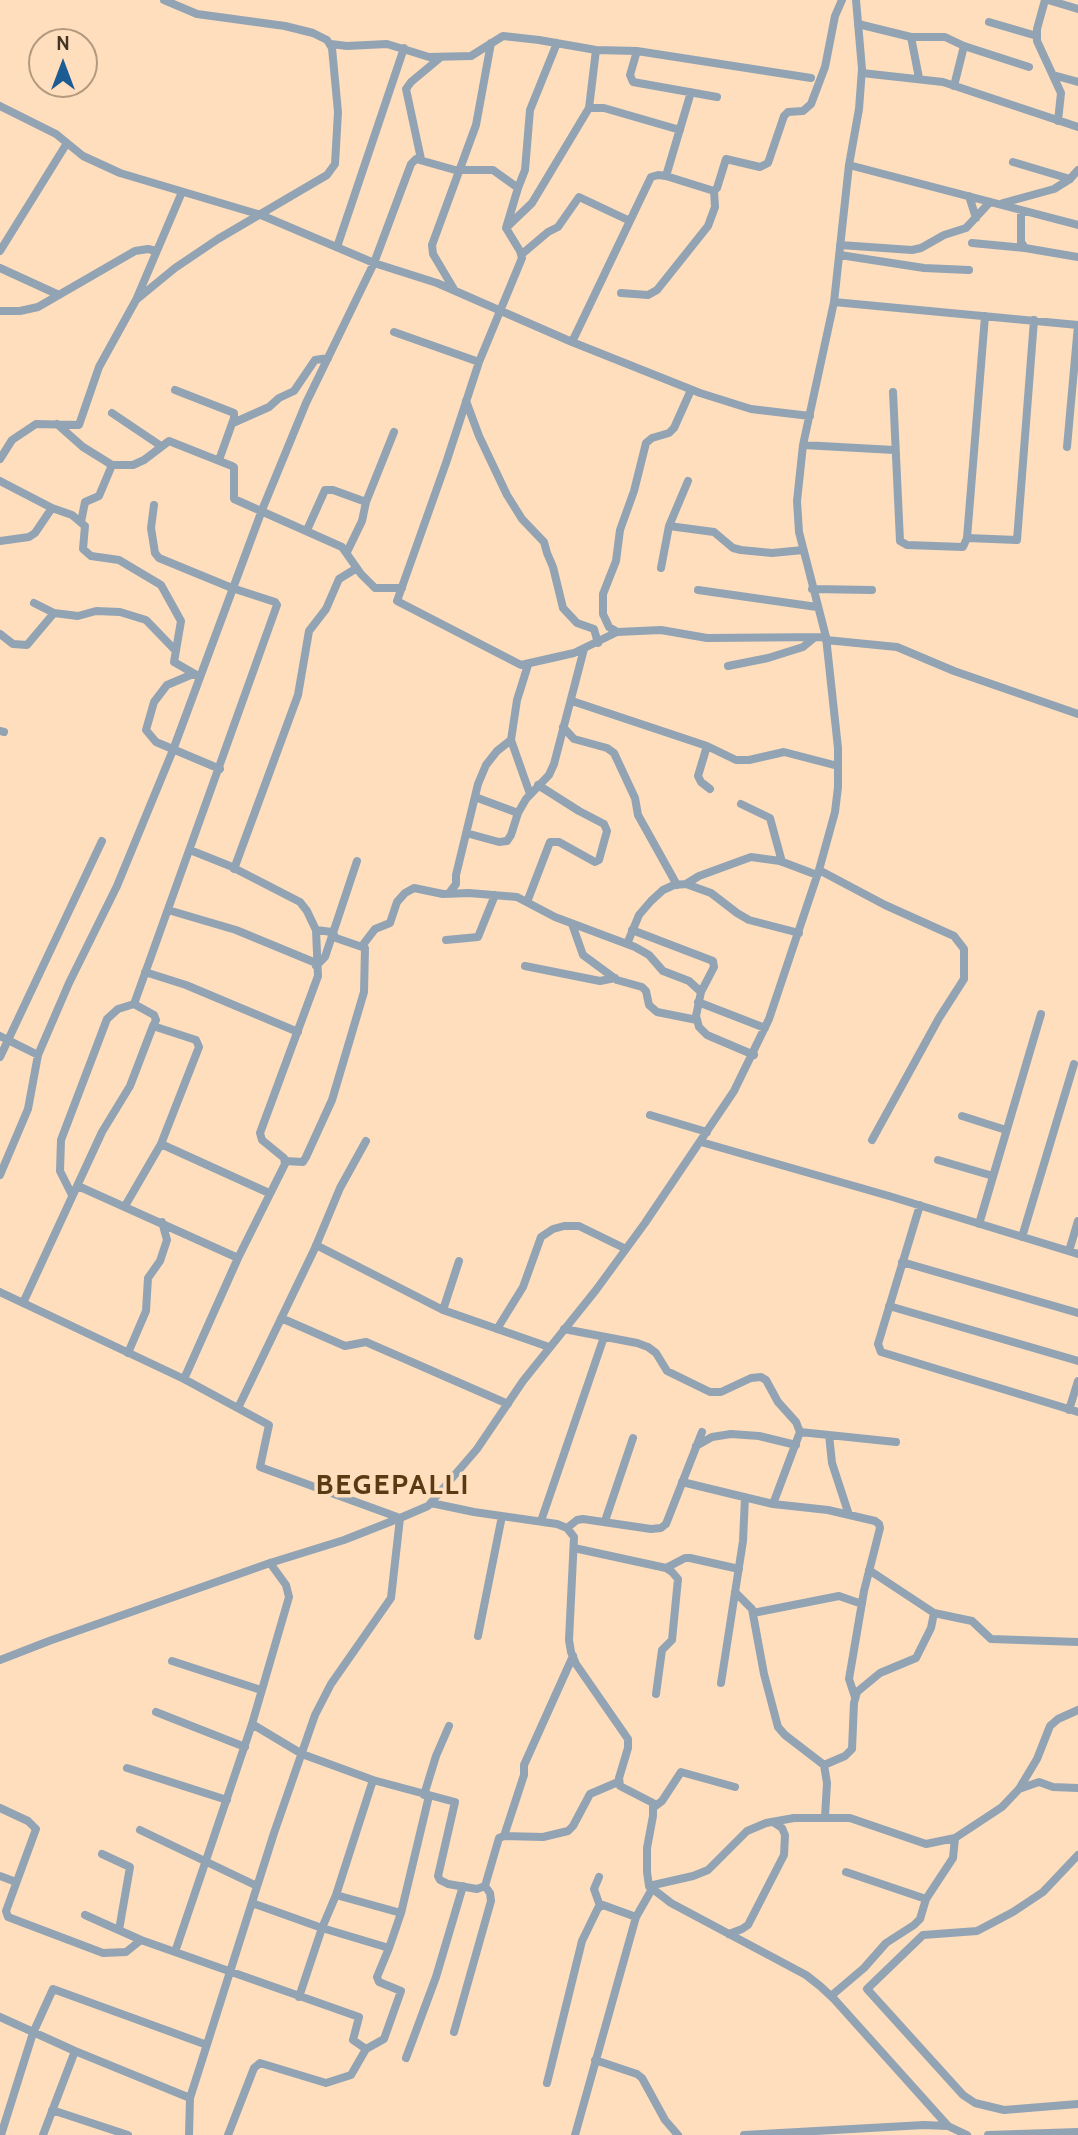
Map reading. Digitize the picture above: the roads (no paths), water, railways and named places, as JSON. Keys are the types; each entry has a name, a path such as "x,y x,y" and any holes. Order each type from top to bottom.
{"street":[{"path":"164,0 197,14 285,26 313,33 331,44 387,44 429,57 473,55 503,36 596,50 637,51 811,78"},
{"path":"621,293 648,295 657,290 708,226 715,207 714,191 726,159 765,167 784,116 788,112 803,111 811,104 825,67 835,16 842,0"},
{"path":"0,1660 344,1539 431,1503 477,1449 549,1347 626,1249 701,1142 754,1055 799,933 835,812 838,766 835,703 826,639 799,533 797,500 803,446 834,302 849,165 859,109 862,73 856,0"},
{"path":"1058,121 1061,93 1042,55 1037,36 1047,0 1078,9"},
{"path":"989,22 1037,36"},
{"path":"858,24 911,37 944,37 1029,67"},
{"path":"911,37 919,78"},
{"path":"455,291 433,254 432,245 476,125 491,43"},
{"path":"522,254 506,228 525,170 530,110 557,43"},
{"path":"136,300 175,268 327,175 335,164 338,112 331,44"},
{"path":"954,86 964,46"},
{"path":"337,247 404,48"},
{"path":"506,228 532,203 589,108 596,50"},
{"path":"637,51 629,75 633,82 717,97"},
{"path":"421,159 406,89 442,57"},
{"path":"862,73 919,78 954,86 1078,127"},
{"path":"1053,75 1078,82"},
{"path":"666,176 691,92"},
{"path":"0,106 56,134 85,158 120,173 261,215 374,263 455,291 691,390 751,409 810,416"},
{"path":"589,108 604,108 680,130"},
{"path":"0,251 67,143"},
{"path":"0,1175 29,1109 38,1055 69,983 117,887 173,750 197,675 262,510 306,403 374,263 411,163 421,159 459,171 493,170 518,188"},
{"path":"1013,162 1076,176"},
{"path":"849,165 1078,225"},
{"path":"572,342 648,181 657,175 666,176 714,191"},
{"path":"840,250 912,250 966,228 995,203 1039,195 1076,176"},
{"path":"0,458 12,440 33,426 43,423 75,426 80,422 99,367 136,300 182,192"},
{"path":"630,221 579,197 558,227 522,254 479,362 397,601 521,665 584,649 617,632 661,630 707,638 815,638 897,647 954,671 1078,714"},
{"path":"969,197 976,218"},
{"path":"1021,210 1021,242 1025,248"},
{"path":"972,243 1078,257"},
{"path":"840,250 924,268 969,270"},
{"path":"0,311 28,309 59,295 135,251 156,251"},
{"path":"0,268 59,295"},
{"path":"834,302 1078,325 1067,447"},
{"path":"893,392 894,450 902,543 963,547 967,538 985,316"},
{"path":"967,538 1017,540 1034,320"},
{"path":"394,332 479,362"},
{"path":"233,423 269,407 279,398 294,391 315,360 328,358"},
{"path":"176,390 231,411 235,415 219,460"},
{"path":"617,632 609,627 603,614 603,594 615,561 620,530 634,491 646,443 674,428 691,390"},
{"path":"466,401 506,495 522,519 544,542 554,567 563,608 577,623 594,629"},
{"path":"112,413 162,446"},
{"path":"57,424 81,445 112,465 135,464 169,441 234,467 234,499 342,547 377,589 402,588"},
{"path":"347,552 362,521 366,502 394,432"},
{"path":"803,446 894,450"},
{"path":"81,522 85,502 99,496 112,465"},
{"path":"0,481 81,522 86,528 82,547 93,557 121,561 161,585 181,621 175,664 197,675"},
{"path":"661,568 669,526 688,481"},
{"path":"307,530 325,490 333,490 366,502"},
{"path":"134,1004 277,605 156,556 150,528 154,505"},
{"path":"0,541 29,537 35,533 52,508"},
{"path":"669,526 714,532 733,548 741,550 772,553 803,550"},
{"path":"234,869 298,695 309,631 325,611 339,579 357,568"},
{"path":"812,589 872,590"},
{"path":"698,590 817,607"},
{"path":"34,603 54,613 78,616 96,611 122,612 150,622 175,650"},
{"path":"0,634 10,643 27,645 54,613"},
{"path":"598,643 594,629 603,614"},
{"path":"728,666 803,647 815,638"},
{"path":"466,833 504,843 511,835 518,813 530,794 549,775 554,764 584,649"},
{"path":"528,665 517,700 511,740 530,794"},
{"path":"197,675 167,685 154,702 147,733 153,740 173,750 220,769"},
{"path":"572,701 707,746 736,760 749,760 784,752 838,766"},
{"path":"563,727 574,739 607,748 614,753 635,798 638,815 681,885 711,892 749,920 799,933"},
{"path":"450,892 456,884 475,797 486,765 497,751 511,740"},
{"path":"707,746 698,776 710,789"},
{"path":"527,902 550,842 559,842 595,862 599,860 607,831 604,824 538,785"},
{"path":"475,797 518,813"},
{"path":"741,804 770,818 782,862"},
{"path":"0,1057 4,1038 102,841"},
{"path":"190,850 298,900 316,930 317,981 260,1133 262,1140 285,1161 304,1160 332,1100 364,995 366,950 362,946 336,938 332,932 316,930"},
{"path":"627,944 639,915 663,890 751,857 765,857 818,872 954,936 964,948 964,979 939,1018 872,1140"},
{"path":"316,965 325,957 357,861"},
{"path":"362,946 375,929 390,923 397,902 414,888 443,894 450,892 517,897 541,911 649,955 663,971 689,981 701,992"},
{"path":"446,940 478,937 495,895"},
{"path":"168,910 236,930 316,965"},
{"path":"572,924 583,955 615,978 642,987 646,991 649,1005 657,1012 697,1020"},
{"path":"632,930 713,961 714,967 698,1002 699,1027 706,1035 754,1055"},
{"path":"525,966 600,981 615,978"},
{"path":"145,972 186,985 298,1032"},
{"path":"698,1002 765,1028"},
{"path":"23,1303 102,1132 130,1086 156,1020 154,1015 134,1004 118,1009 108,1016 61,1140 60,1171 72,1195"},
{"path":"979,1224 1041,1014"},
{"path":"125,1206 161,1144 200,1045 196,1040 153,1026"},
{"path":"4,1038 38,1055"},
{"path":"1022,1237 1074,1064"},
{"path":"650,1115 707,1132"},
{"path":"962,1116 1006,1130"},
{"path":"238,1408 316,1245 340,1188 366,1141"},
{"path":"701,1142 1074,1252 1078,1221"},
{"path":"161,1144 269,1193"},
{"path":"938,1160 993,1177"},
{"path":"184,1380 285,1161"},
{"path":"79,1186 238,1258"},
{"path":"920,1205 878,1344 881,1352 1074,1411 1078,1381"},
{"path":"128,1353 146,1311 148,1278 160,1261 167,1240 162,1223"},
{"path":"497,1329 523,1287 541,1237 552,1229 579,1226 626,1249"},
{"path":"316,1245 443,1310 549,1347"},
{"path":"443,1310 459,1261"},
{"path":"902,1262 1078,1313"},
{"path":"0,1292 184,1380 269,1425 260,1467 400,1518"},
{"path":"889,1306 1078,1362"},
{"path":"281,1318 345,1346 366,1342 508,1404"},
{"path":"564,1329 648,1347 656,1353 667,1371 710,1392 721,1392 751,1378 761,1377 766,1380 778,1402 796,1422 800,1432 773,1504"},
{"path":"541,1521 604,1337"},
{"path":"567,1528 577,1520 661,1528 666,1524 702,1432"},
{"path":"800,1432 896,1442"},
{"path":"696,1446 712,1437 731,1434 759,1436 796,1446"},
{"path":"829,1435 832,1462 849,1515"},
{"path":"605,1521 633,1438"},
{"path":"682,1482 773,1504 828,1510 875,1521 880,1528 862,1604 849,1679 855,1697 852,1749 845,1756 824,1765"},
{"path":"722,1683 743,1541 745,1497"},
{"path":"431,1503 557,1524 567,1528 574,1537 569,1640 573,1657 628,1739 618,1782"},
{"path":"478,1636 502,1516"},
{"path":"189,2135 190,2098 315,1715 331,1685 391,1598 400,1518"},
{"path":"574,1548 666,1568 678,1580 672,1640 662,1650 656,1694"},
{"path":"666,1568 690,1558 739,1569"},
{"path":"175,1952 245,1747 289,1597 286,1585 270,1563"},
{"path":"869,1570 934,1613 968,1619 991,1639 1078,1642"},
{"path":"735,1592 750,1606 753,1613 764,1675 778,1727 824,1765 827,1783 825,1817"},
{"path":"753,1613 839,1595 862,1604"},
{"path":"855,1697 863,1685 880,1673 916,1658 934,1613"},
{"path":"252,1724 302,1754 373,1780 452,1801 456,1805 437,1872 440,1880 482,1889 497,1842 504,1836 524,1775 524,1765 573,1657"},
{"path":"172,1661 261,1690"},
{"path":"651,1887 708,1870 747,1831 794,1818 850,1818 926,1844 955,1839 1002,1807 1019,1789 1037,1759 1050,1726 1058,1719 1078,1710"},
{"path":"156,1712 245,1747"},
{"path":"228,2135 257,2065 264,2063 326,2083 351,2075 366,2049 383,2039 401,1993 399,1988 377,1980 401,1913 436,1756 449,1726"},
{"path":"127,1768 227,1800"},
{"path":"654,1807 662,1801 681,1772 734,1787"},
{"path":"299,1997 373,1780"},
{"path":"575,2135 636,1917 651,1887 647,1848 654,1807 650,1800 620,1786 618,1782"},
{"path":"504,1836 543,1837 568,1831 590,1794 618,1782"},
{"path":"1019,1789 1039,1782 1056,1787 1078,1788"},
{"path":"0,1808 29,1821 36,1829 6,1911 8,1917 103,1953 126,1952 141,1940"},
{"path":"729,1934 748,1925 784,1855 785,1835 782,1828 774,1822"},
{"path":"140,1830 257,1886"},
{"path":"831,1996 864,1968 886,1943 920,1919 926,1899 953,1858 955,1839"},
{"path":"102,1854 130,1867 119,1930"},
{"path":"1078,1855 1043,1892 1013,1912 976,1931 923,1935 867,1989 963,2095 975,2103 1004,2110 1078,2104"},
{"path":"846,1872 926,1899"},
{"path":"0,1877 16,1882"},
{"path":"547,2083 582,1941 600,1906 594,1889 599,1877"},
{"path":"406,2058 436,1977 463,1886"},
{"path":"454,2032 491,1901 491,1893 485,1886"},
{"path":"651,1887 671,1903 806,1975 831,1996 948,2126 962,2134"},
{"path":"336,1895 401,1913"},
{"path":"252,1903 389,1948"},
{"path":"600,1906 636,1917"},
{"path":"85,1915 141,1940 359,2017 353,2039 366,2049"},
{"path":"1,2135 33,2033 53,1989 207,2045"},
{"path":"0,2017 190,2098"},
{"path":"43,2135 75,2051"},
{"path":"595,2060 642,2078 665,2120 678,2135"},
{"path":"52,2110 128,2135"},
{"path":"744,2135 948,2126"},
{"path":"988,2135 1078,2132"}],"district":[{"name":"BEGEPALLI","path":"393,1486"}]}
